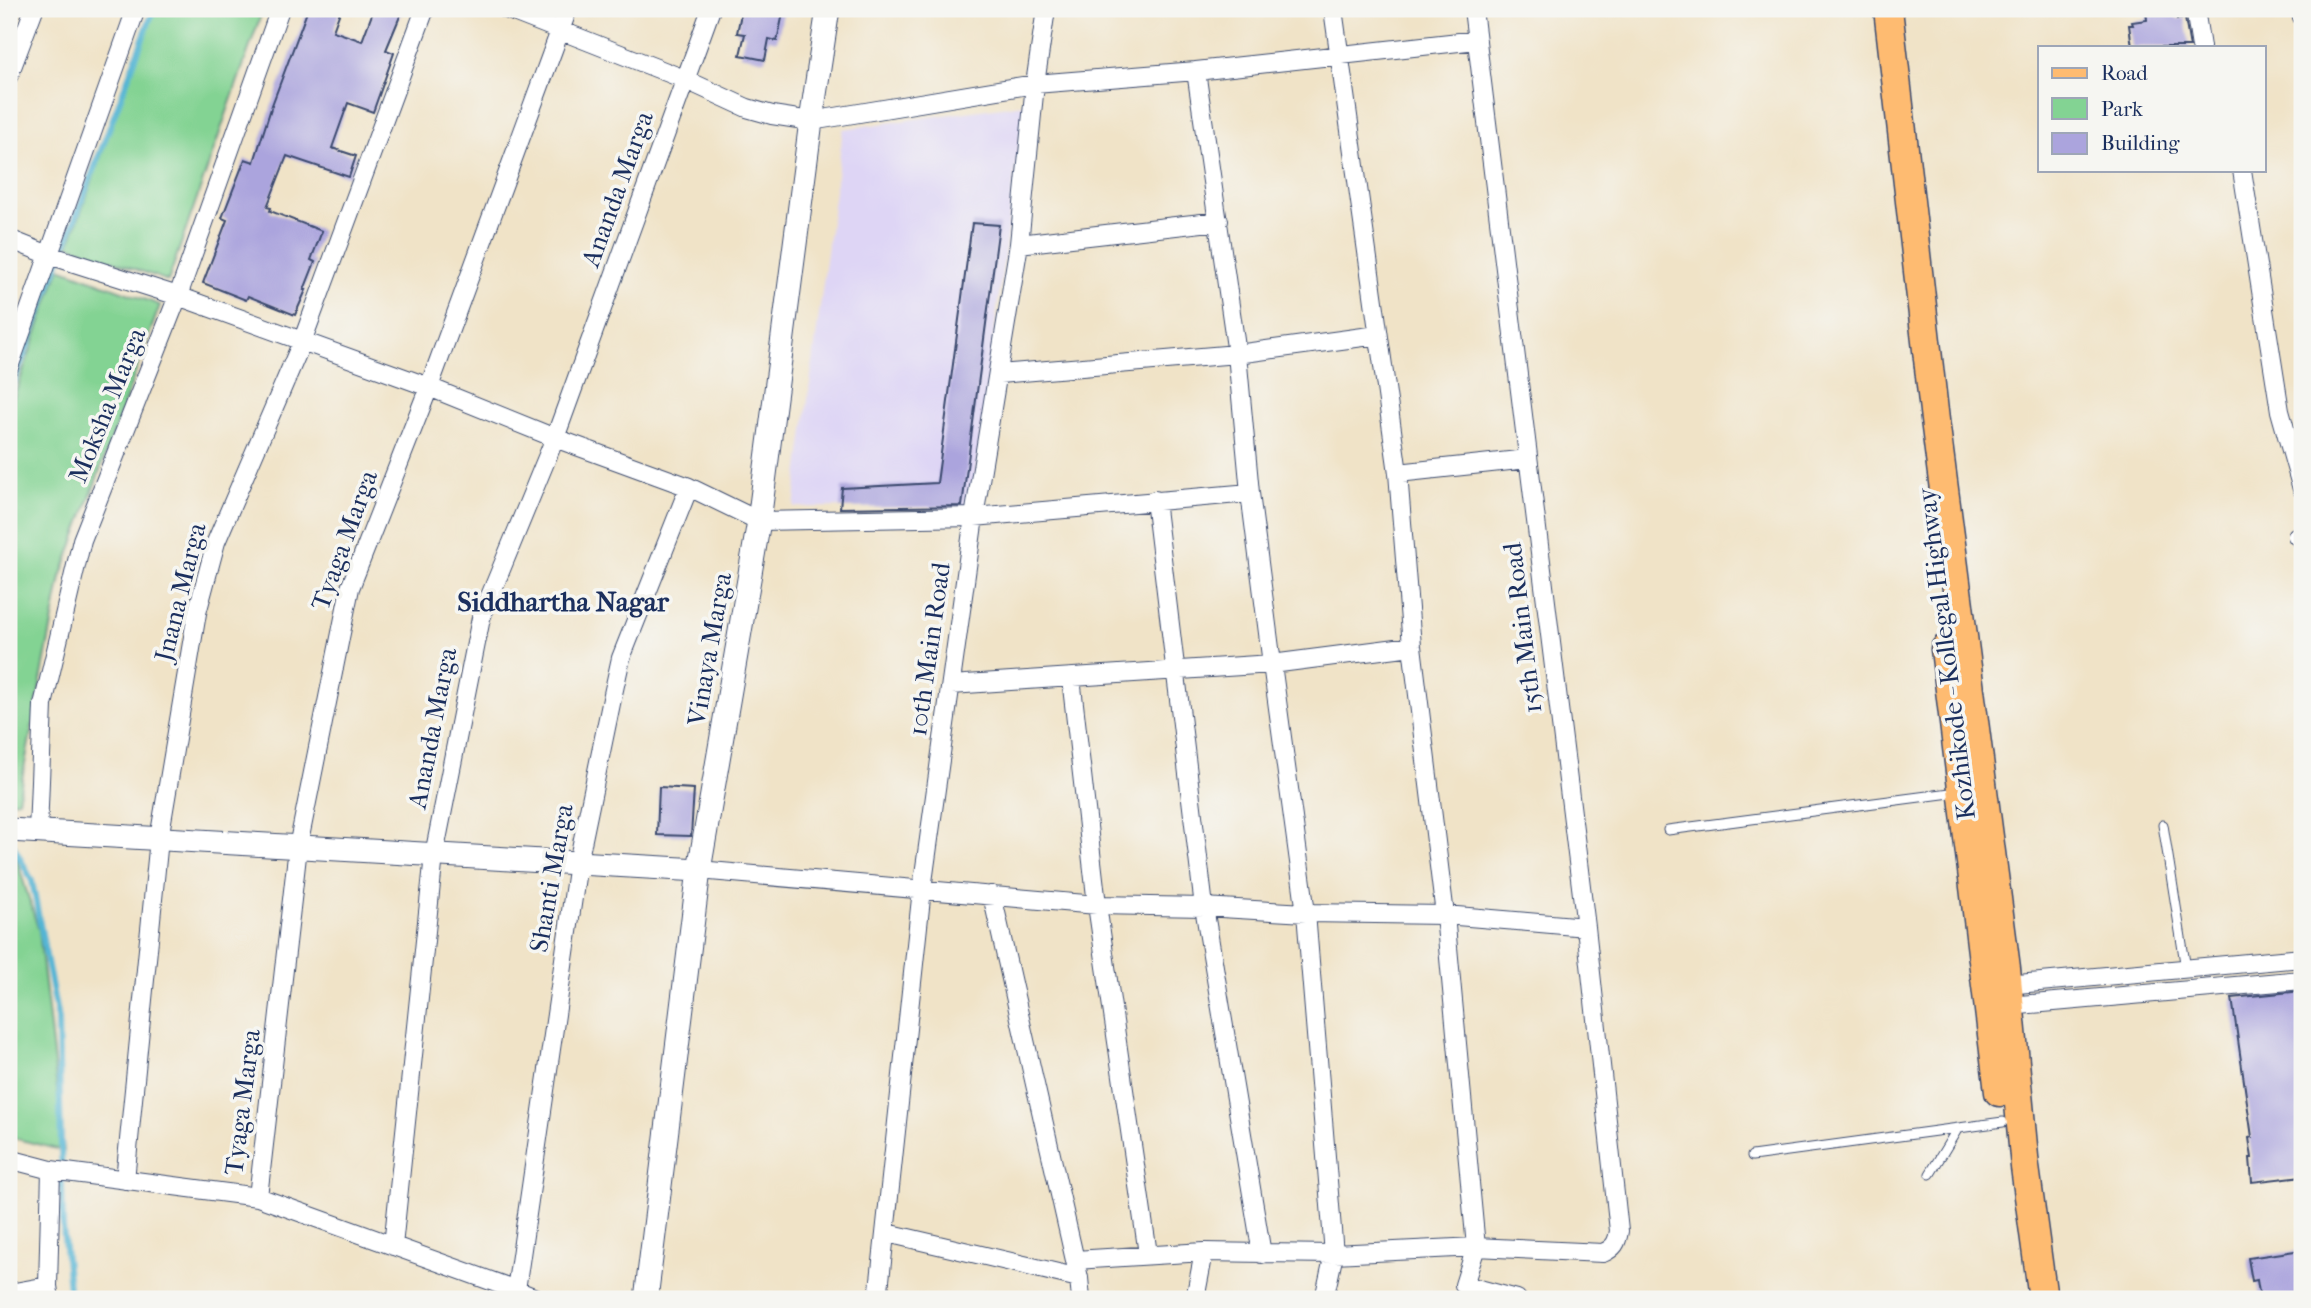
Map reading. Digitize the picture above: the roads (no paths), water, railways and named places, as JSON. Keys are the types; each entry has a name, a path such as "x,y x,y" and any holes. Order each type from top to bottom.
{"main road":[{"name":"Kozhikode - Kollegal Highway","path":"1873,9 1961,792 2025,1299"},
{"path":"1888,9 1935,420 2008,996 2025,1167 2043,1299"}],"street":[{"path":"9,75 34,9"},
{"path":"9,367 57,257 136,9"},
{"name":"Moksha Marga","path":"21,831 43,705 82,540 178,296 280,9"},
{"name":"Jnana Marga","path":"125,1180 159,839 197,613 215,542 302,342 425,9"},
{"path":"506,9 684,79 747,108 811,121 1035,84 1196,71 1477,40"},
{"name":"Tyaga Marga","path":"258,1197 298,847 350,588 429,387 568,9"},
{"name":"Ananda Marga","path":"393,1246 434,855 481,618 555,438 711,9"},
{"name":"Vinaya Marga","path":"646,1299 699,870 759,521 828,9"},
{"name":"10th Main Road","path":"878,1299 922,889 974,517 1019,244 1035,84 1046,9"},
{"path":"1333,9 1398,473 1412,646 1445,915 1476,1247 1462,1292 1517,1299"},
{"name":"15th Main Road","path":"1473,9 1586,928 1619,1231 1612,1249 1603,1253 1476,1247"},
{"path":"2195,9 2201,46"},
{"path":"2300,9 2302,17"},
{"path":"1196,71 1237,354 1272,664 1306,913 1334,1254 1324,1299"},
{"path":"2242,172 2280,411 2302,489"},
{"path":"1019,244 1219,220"},
{"path":"9,239 178,296 429,387 555,438 689,487 759,521 974,517 1251,493"},
{"path":"999,373 1237,354 1378,335"},
{"path":"1398,473 1528,459"},
{"name":"Shanti Marga","path":"516,1290 578,863 621,658 689,487"},
{"path":"1154,500 1204,906 1262,1254"},
{"path":"950,685 1272,664 1412,646"},
{"path":"1071,678 1097,905 1148,1254"},
{"path":"21,831 699,870 1097,905 1445,915 1586,928"},
{"path":"992,895 1077,1269 1081,1299"},
{"path":"2008,996 2186,969 2302,958"},
{"path":"2008,996 2302,979"},
{"path":"9,1159 86,1176 258,1197 538,1299"},
{"path":"9,1293 49,1293 55,1171"},
{"path":"887,1233 1077,1269 1148,1254 1334,1254 1476,1247"},
{"path":"1195,1299 1204,1252"}],"lane":[{"path":"1668,830 1961,792"},
{"path":"2164,825 2186,969"},
{"path":"1752,1156 2003,1122"},
{"path":"1930,1174 1958,1128"}],"waterway":[{"path":"9,395 154,9"},
{"path":"9,837 32,881 58,1019 63,1227 70,1299"}],"district":[{"name":"Siddhartha Nagar","path":"563,601"}]}
